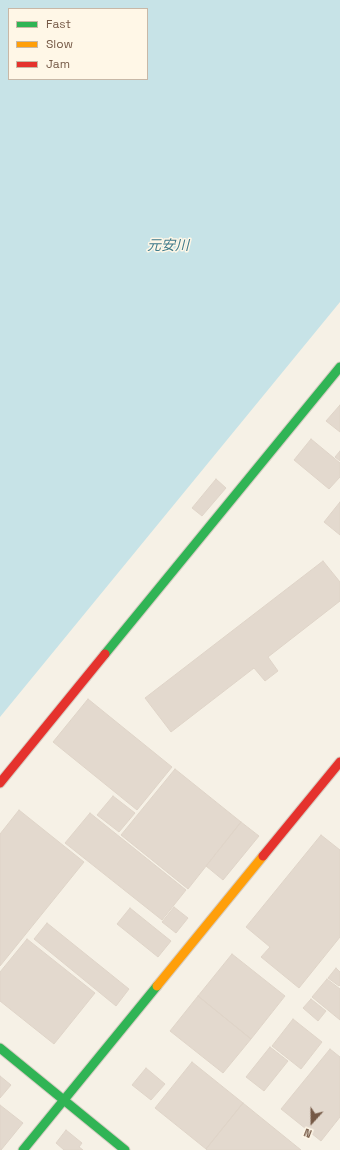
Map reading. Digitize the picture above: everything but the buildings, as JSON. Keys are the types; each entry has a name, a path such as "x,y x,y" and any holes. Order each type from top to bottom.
{"street":[{"path":"0,783 340,367"},
{"path":"23,1150 340,762"},
{"path":"0,1048 125,1150"}],"water":[{"name":"元安川","path":"0,0 340,0 340,302 0,717"}],"traffic: fast":[{"path":"105,654 340,367"},
{"path":"23,1150 157,986"},
{"path":"0,1048 125,1150"}],"traffic: slow":[{"path":"157,986 263,856"}],"traffic: jam":[{"path":"0,783 105,654"},
{"path":"263,856 340,762"}]}
